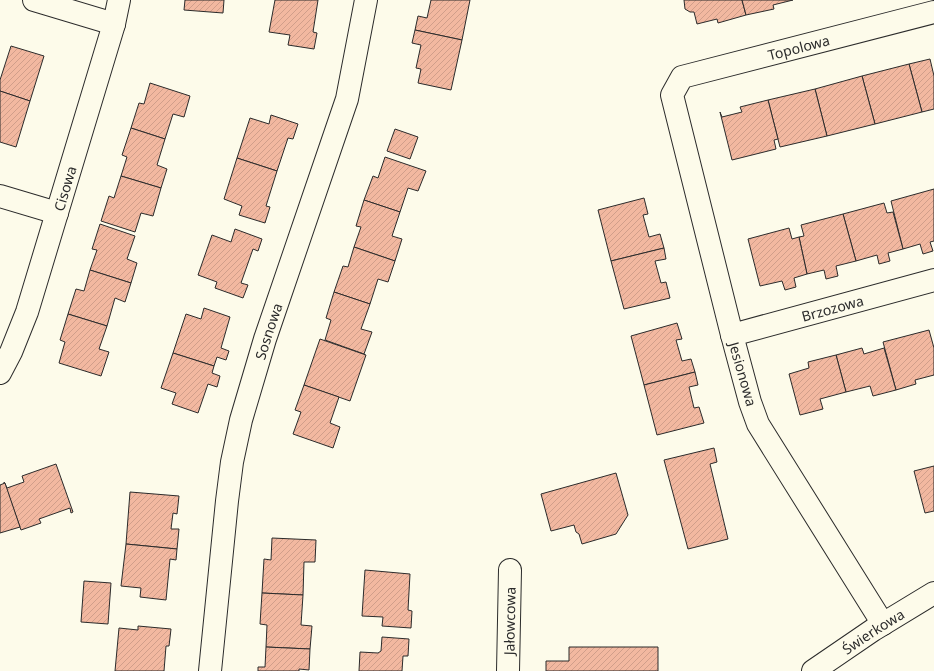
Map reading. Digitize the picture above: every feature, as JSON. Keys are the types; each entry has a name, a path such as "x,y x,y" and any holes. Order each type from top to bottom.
{"street":[{"path":"34,0 114,24"},
{"name":"Cisowa","path":"0,373 27,312 114,24 119,0"},
{"name":"Sosnowa","path":"210,671 227,501 232,462 241,420 265,339 347,99 366,0"},
{"name":"Topolowa","path":"672,95 682,77 934,12"},
{"name":"Jesionowa","path":"672,95 732,335 750,402 758,424 883,624"},
{"path":"0,196 57,213"},
{"name":"Brzozowa","path":"732,335 934,280"},
{"name":"Jałowcowa","path":"508,671 510,570"},
{"name":"Świerkowa","path":"813,671 883,624 934,593"}],"building":[{"path":"185,0 224,0 223,13 184,10"},
{"path":"275,0 318,0 313,32 317,33 314,49 288,45 290,35 269,32"},
{"path":"431,0 470,0 462,40 415,30 418,16 427,18"},
{"path":"684,0 742,0 746,15 718,23 717,19 697,24 694,12 690,12 685,9"},
{"path":"742,0 793,0 773,5 774,9 746,15"},
{"path":"415,30 462,40 451,90 418,83 421,69 416,68 421,45 412,43"},
{"path":"11,46 44,56 30,101 0,91 0,80"},
{"path":"930,59 934,76 934,109 922,112 909,64"},
{"path":"909,64 922,112 875,124 862,76"},
{"path":"862,76 875,124 827,136 815,89"},
{"path":"150,83 190,96 184,117 173,114 165,139 131,128 139,103 144,104"},
{"path":"815,89 827,136 780,147 768,100"},
{"path":"0,91 30,101 16,147 0,142"},
{"path":"768,100 778,139 774,140 776,149 732,160 720,112 722,117 742,112 740,107"},
{"path":"271,115 298,124 293,139 288,138 277,171 237,158 250,118 269,124"},
{"path":"131,128 165,139 157,165 167,169 161,188 121,176 127,157 122,155"},
{"path":"395,129 418,137 410,159 387,151"},
{"path":"385,157 426,171 418,191 408,188 400,212 364,200 373,176 378,178"},
{"path":"237,158 277,171 266,206 270,207 265,223 239,215 242,206 224,199"},
{"path":"121,176 161,188 153,216 141,213 135,232 101,221 109,196 114,198"},
{"path":"934,189 934,241 930,242 933,251 923,254 920,244 903,249 891,201"},
{"path":"644,198 648,214 643,215 649,237 660,234 664,248 611,261 598,210"},
{"path":"364,200 400,212 392,236 402,239 395,261 354,247 361,227 356,226"},
{"path":"884,203 887,213 893,212 903,249 888,253 890,261 879,264 877,255 856,261 843,214"},
{"path":"843,214 856,261 836,266 838,276 826,279 824,270 807,274 799,237 804,236 801,225"},
{"path":"100,224 135,236 127,259 137,263 131,283 90,270 97,250 92,249"},
{"path":"789,228 792,239 799,237 807,274 794,278 796,287 785,290 782,281 760,286 748,239"},
{"path":"235,229 262,239 258,251 253,249 241,283 248,285 243,298 215,288 217,282 198,275 212,235 231,242"},
{"path":"354,247 395,261 388,282 378,279 370,304 334,292 343,266 348,267"},
{"path":"664,248 666,259 655,261 661,283 666,282 670,298 624,309 611,261"},
{"path":"90,270 131,283 125,302 115,298 107,326 68,314 76,289 84,291"},
{"path":"334,292 370,304 361,329 372,332 364,354 325,340 331,320 326,318"},
{"path":"204,308 230,317 221,348 229,351 226,360 217,357 214,366 173,353 186,314 201,319"},
{"path":"68,314 107,326 99,349 109,352 101,376 59,363 65,342 60,340"},
{"path":"677,323 682,339 676,340 682,361 691,359 695,372 644,385 631,336"},
{"path":"929,330 934,348 934,375 915,380 916,384 896,390 883,342"},
{"path":"320,339 366,355 350,401 304,385"},
{"path":"862,348 864,354 884,348 896,390 873,396 870,386 846,392 836,355"},
{"path":"173,353 214,366 212,373 220,376 217,387 208,384 198,413 172,404 176,393 161,388"},
{"path":"836,355 846,392 820,399 823,409 800,415 789,374 809,368 808,362"},
{"path":"695,372 698,385 689,387 694,408 699,407 704,423 657,435 644,385"},
{"path":"304,385 339,397 330,423 340,427 333,448 293,434 301,412 295,410"},
{"path":"714,448 717,462 710,464 728,539 688,549 664,460"},
{"path":"56,464 73,512 71,513 70,508 39,519 41,523 21,530 4,482 7,488 24,482 22,476"},
{"path":"934,466 934,511 925,513 914,471"},
{"path":"616,473 628,515 616,534 582,544 574,525 551,531 541,494"},
{"path":"5,483 20,527 0,533 0,485"},
{"path":"130,492 179,496 177,514 173,513 171,529 179,529 177,549 126,544"},
{"path":"272,538 316,540 315,562 304,562 303,595 262,593 264,559 271,560"},
{"path":"126,544 177,549 176,560 170,559 166,600 140,597 141,588 121,586"},
{"path":"365,570 410,574 408,610 412,611 411,628 382,626 383,617 362,616"},
{"path":"84,581 111,583 108,624 81,622"},
{"path":"262,593 303,595 301,625 312,626 310,649 266,647 267,625 260,624"},
{"path":"138,626 171,629 169,646 166,646 164,671 115,671 119,628 138,630"},
{"path":"382,637 409,639 408,656 403,656 402,671 359,671 360,652 378,653 381,651"},
{"path":"266,647 310,649 309,670 258,671 258,667 265,667"},
{"path":"569,647 658,647 658,671 546,671 546,661 569,661"}]}
